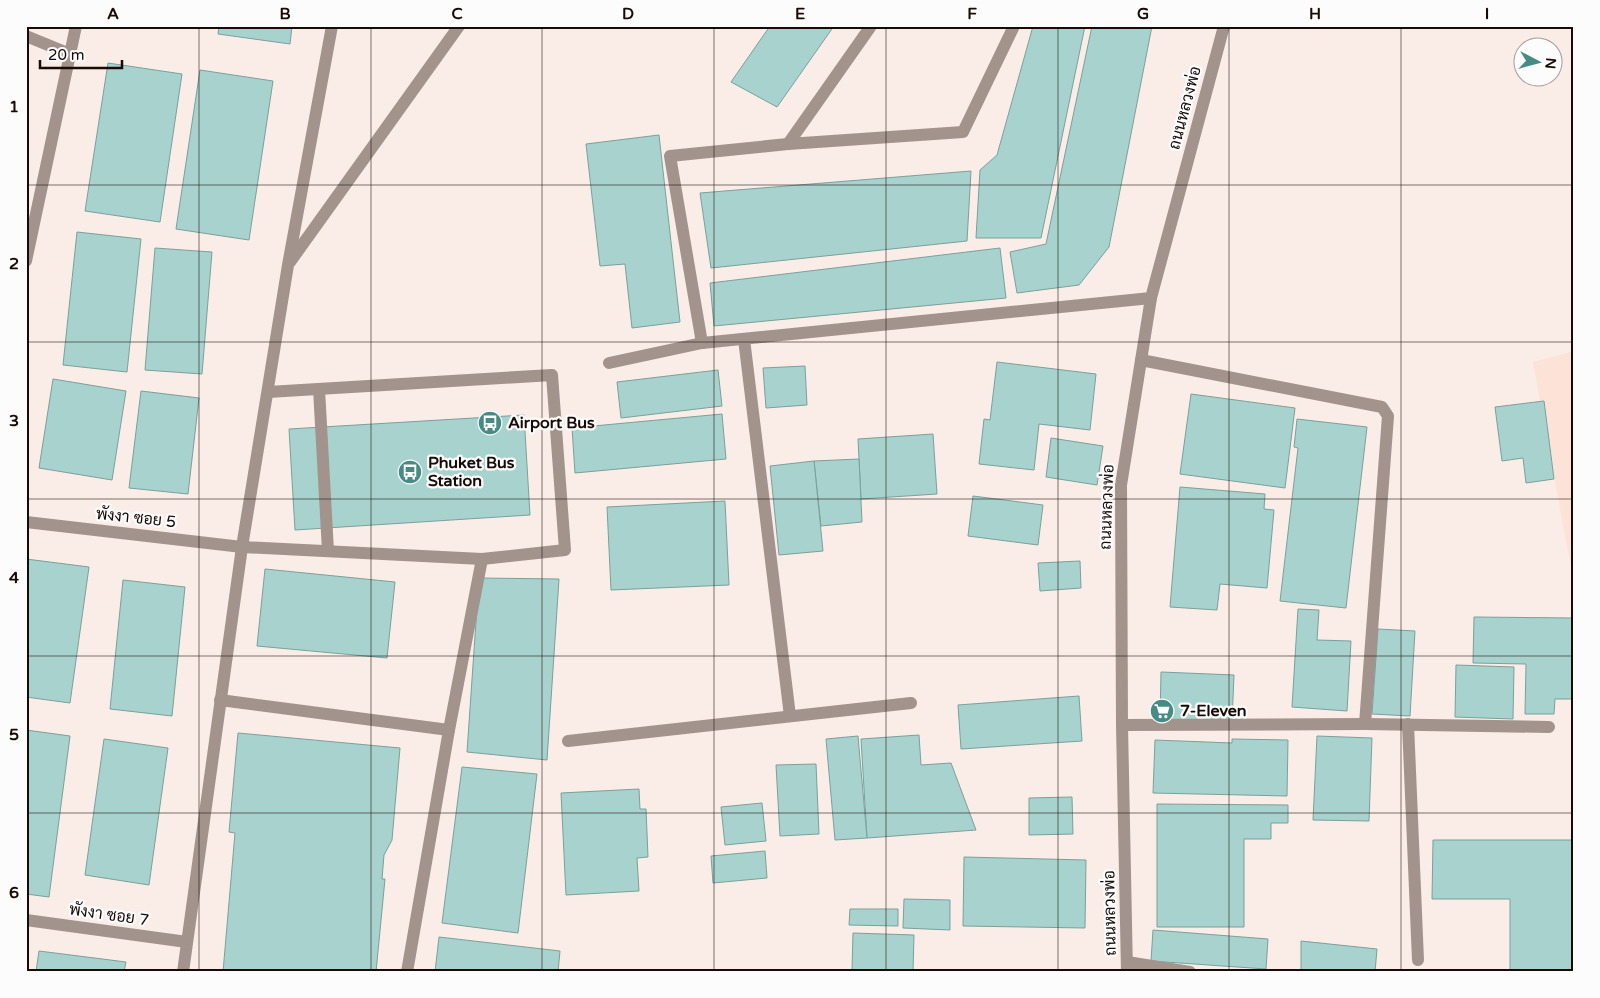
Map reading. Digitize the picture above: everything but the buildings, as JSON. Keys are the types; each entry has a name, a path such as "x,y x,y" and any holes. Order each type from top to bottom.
{"street":[{"path":"26,262 32,199 76,26"},
{"path":"183,972 242,547 288,265 332,26"},
{"path":"288,265 459,26"},
{"path":"788,144 871,26"},
{"path":"702,343 670,156 788,144 963,132 1014,26"},
{"name":"ถนนหลวงพ่อ","path":"1127,967 1122,725 1121,485 1151,298 1224,26"},
{"path":"26,36 70,54"},
{"path":"609,363 702,343 1151,298"},
{"path":"744,338 790,716"},
{"path":"1141,360 1382,408 1388,416 1365,724"},
{"name":"พังงา ซอย 5","path":"26,522 242,547 482,559 565,550 552,375 319,389"},
{"path":"268,392 319,389 328,551"},
{"path":"407,972 449,730 482,559"},
{"path":"220,700 449,730"},
{"path":"568,741 911,703"},
{"path":"1408,724 1418,960"},
{"path":"1122,725 1408,724 1549,727"},
{"name":"พังงา ซอย 7","path":"26,920 187,942"},
{"path":"1127,967 1190,972"}],"shaded area":[{"path":"1574,351 1574,584 1533,362"}],"place":[{"name":"Airport Bus","path":"490,423"},
{"name":"Phuket Bus Station","path":"410,472"},
{"name":"7-Eleven","path":"1162,711"}]}
